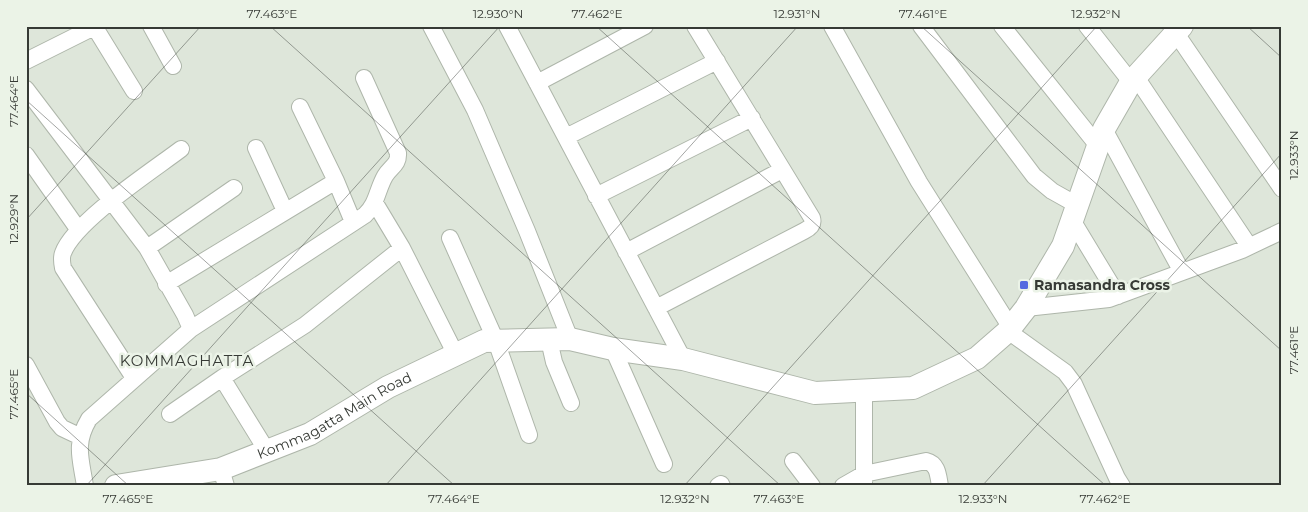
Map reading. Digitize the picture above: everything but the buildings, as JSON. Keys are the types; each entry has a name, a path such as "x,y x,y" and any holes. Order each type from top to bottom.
{"main road":[{"name":"Kommagatta Main Road","path":"116,486 224,478 267,451 310,434 388,387 484,341 559,339 613,350 683,359 815,393 913,388 977,358 1010,330 1026,308 1063,246 1101,137 1133,80 1176,28"}],"street":[{"path":"152,26 173,66"},
{"path":"431,26 475,110 527,231 559,339 554,362 571,403"},
{"path":"507,26 683,359"},
{"path":"537,83 645,26"},
{"path":"656,308 809,229 812,224 812,218 696,26"},
{"path":"832,26 919,182 1010,330 1065,372 1074,384 1122,486"},
{"path":"921,26 1034,176 1074,213 1118,296"},
{"path":"1002,26 1101,137 1182,272"},
{"path":"1087,26 1133,80 1249,246"},
{"path":"26,61 95,27 134,92"},
{"path":"1176,28 1282,189"},
{"path":"566,138 717,61"},
{"path":"85,486 79,445 82,431 89,419 191,330 370,210 386,174 397,163 398,153 364,78"},
{"path":"26,89 146,248 185,315 191,330"},
{"path":"300,107 336,181 353,222"},
{"path":"596,196 752,118"},
{"path":"256,148 285,211"},
{"path":"134,378 63,268 62,254 78,229 181,149"},
{"path":"26,155 78,229"},
{"path":"626,252 782,170"},
{"path":"166,284 336,181"},
{"path":"146,248 234,188"},
{"path":"375,202 402,248 456,355"},
{"path":"1026,308 1109,300 1249,246 1282,231"},
{"path":"450,238 496,341 529,435"},
{"path":"170,414 305,325 402,248"},
{"path":"613,350 664,464"},
{"path":"26,365 57,422 62,428 81,437"},
{"path":"222,378 267,451"},
{"path":"864,390 864,480"},
{"path":"793,460 812,486"},
{"path":"843,486 926,461 936,467 940,486"}],"place":[{"name":"Ramasandra Cross","path":"1024,285"}],"district":[{"name":"KOMMAGHATTA","path":"187,360"}]}
